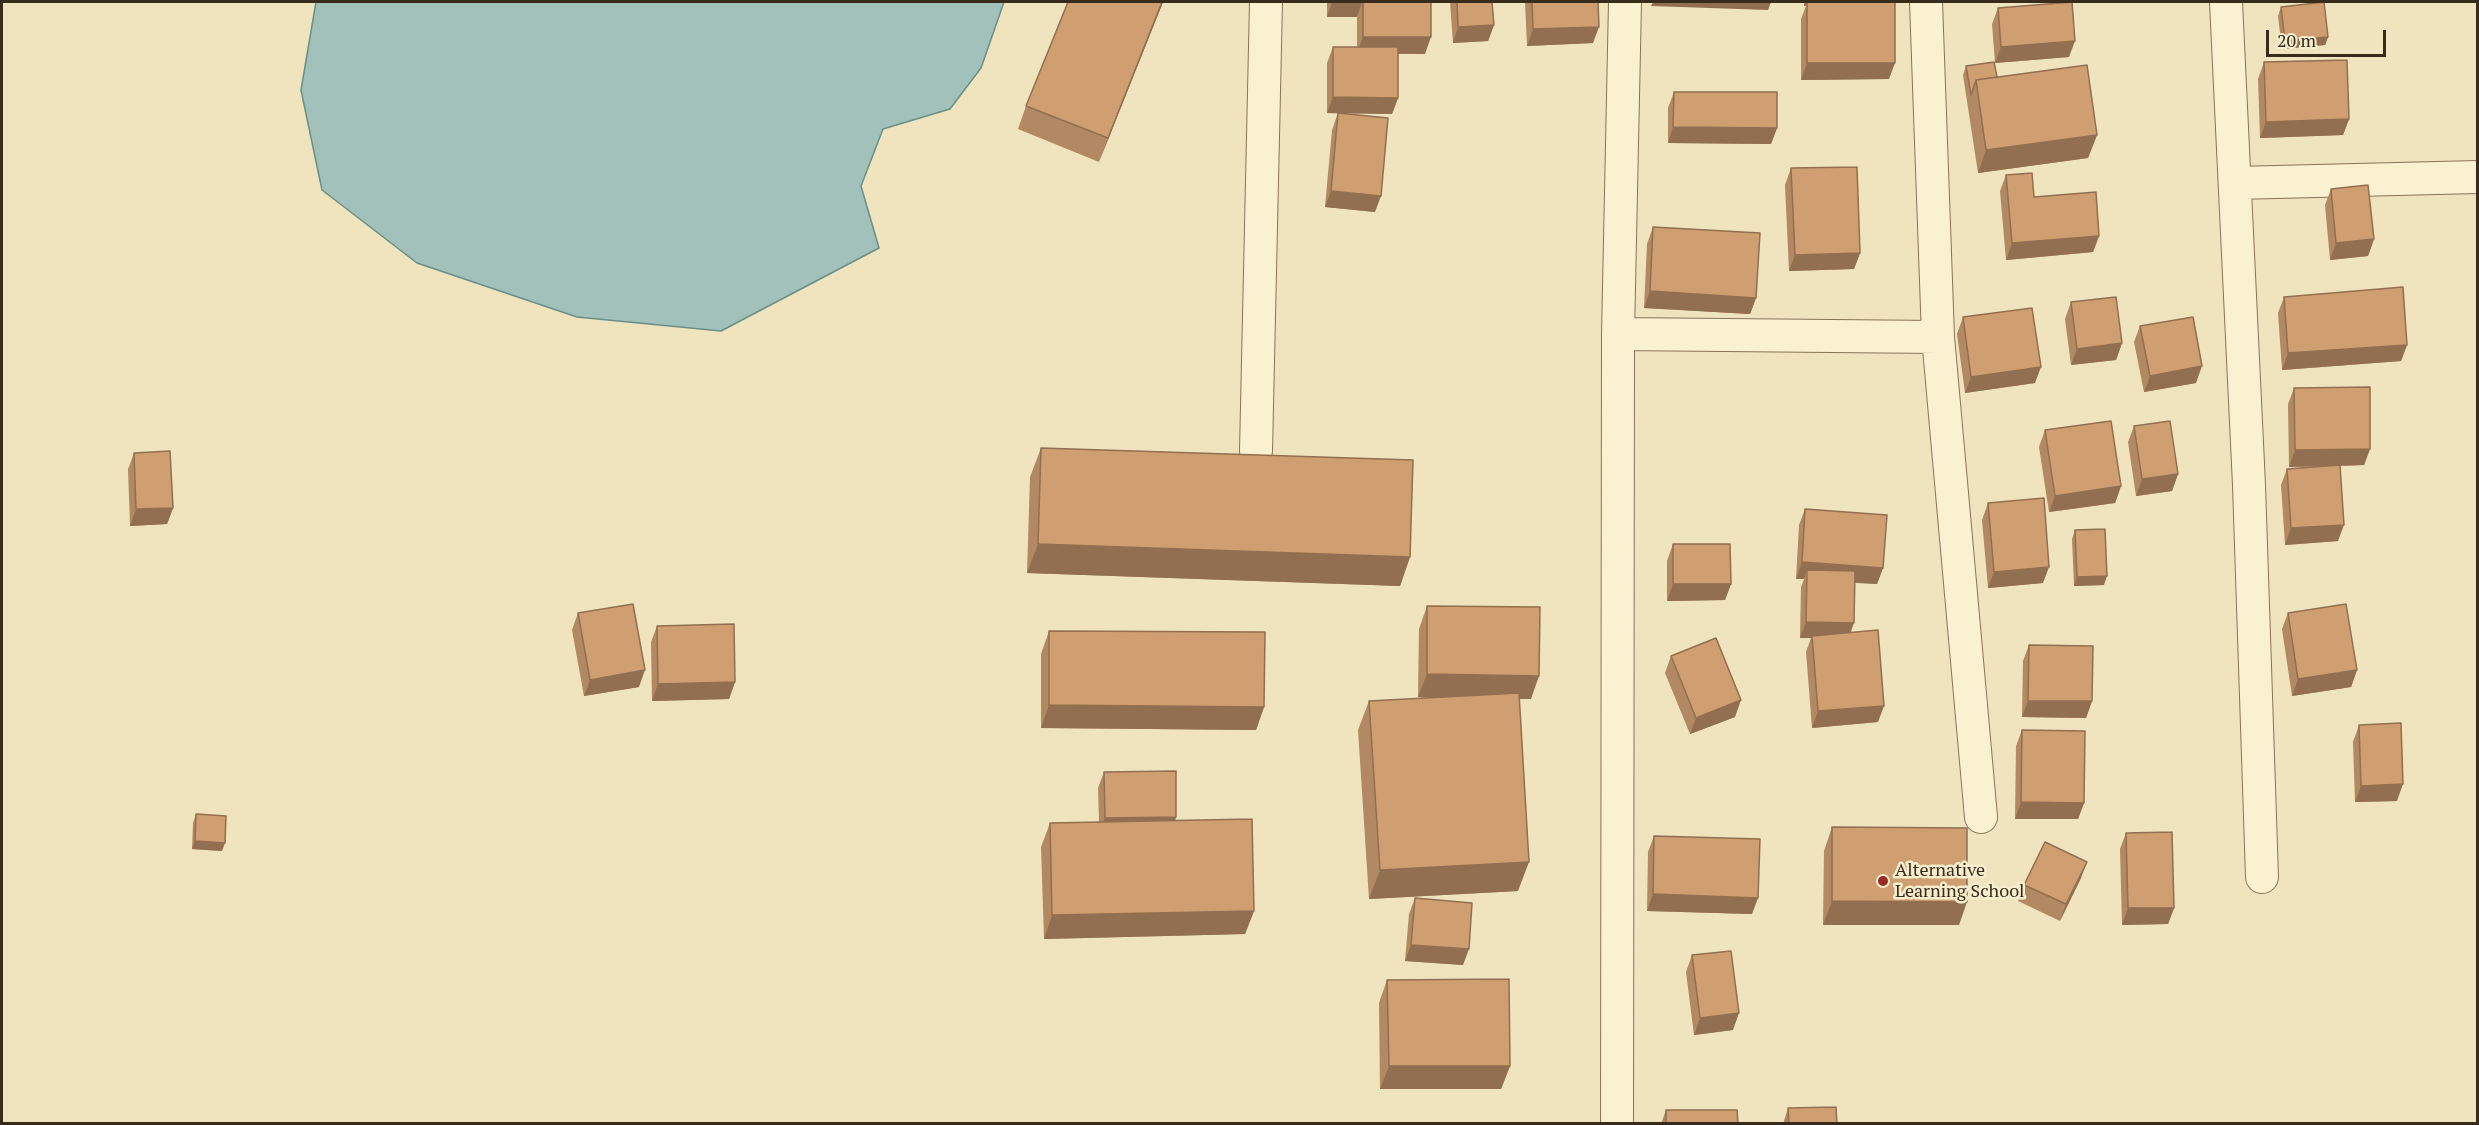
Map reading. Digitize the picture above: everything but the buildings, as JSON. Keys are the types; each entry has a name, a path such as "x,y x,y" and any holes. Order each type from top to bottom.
{"street":[{"path":"1256,451 1266,2"},
{"path":"1617,1124 1618,334 1625,2"},
{"path":"1926,2 1938,337 1981,817"},
{"path":"2226,2 2249,485 2262,877"},
{"path":"2235,183 2478,177"},
{"path":"1618,334 1938,337"}],"water":[{"path":"316,2 1004,2 981,68 950,109 883,129 861,186 879,248 721,331 577,317 417,263 322,190 301,90"}],"place":[{"name":"Alternative Learning School","path":"1883,881"}]}
